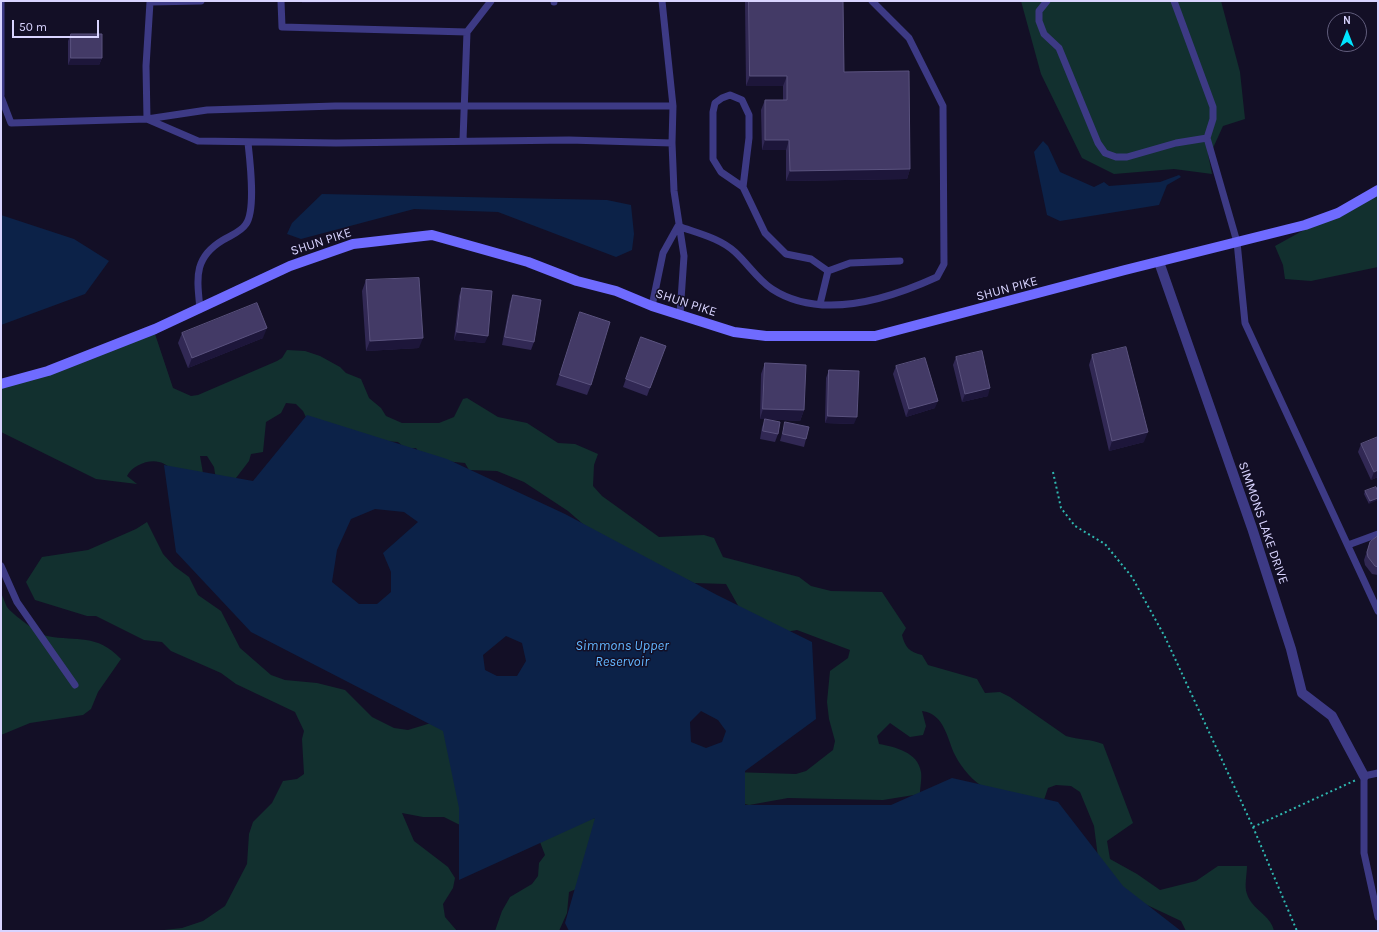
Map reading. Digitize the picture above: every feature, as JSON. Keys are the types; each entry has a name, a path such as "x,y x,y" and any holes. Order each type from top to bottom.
{"main road":[{"name":"SHUN PIKE","path":"1,384 48,371 155,329 290,266 326,252 354,244 432,235 528,262 577,281 616,291 652,306 734,332 772,336 875,336 1304,226 1338,213 1378,190"}],"street":[{"name":"SIMMONS LAKE DRIVE","path":"1159,262 1252,528 1291,649 1302,693 1332,716 1364,776"}],"lane":[{"path":"1,1 1,96 11,123 147,119 207,110 335,106 673,106"},
{"path":"141,1 201,1"},
{"path":"281,1 282,27 467,32"},
{"path":"463,140 467,32 491,1"},
{"path":"662,1 673,106 672,143 678,226 684,256 680,314"},
{"path":"678,226 718,241 734,251 770,288 787,298 820,304 850,304 874,300 937,277 944,264 942,106 909,38 872,1"},
{"path":"1047,1 1039,11 1039,21 1044,34 1059,48 1098,143 1105,152 1116,157 1127,157 1176,143 1207,138"},
{"path":"1174,1 1213,107 1214,119 1207,138 1237,242 1245,323 1378,611"},
{"path":"147,119 146,66 150,2"},
{"path":"743,187 749,138 749,115 742,100 730,95 715,103 713,112 713,160 721,172 743,187 765,233 786,254 811,259 828,270"},
{"path":"147,119 198,141 248,143 463,140 672,143"},
{"path":"200,309 197,284 199,267 206,253 240,230 246,224 250,212 251,178 248,143"},
{"path":"652,306 663,253 678,226"},
{"path":"828,270 850,263 900,261"},
{"path":"820,304 828,270"},
{"path":"1348,545 1378,534"},
{"path":"1,566 17,602 75,685"},
{"path":"1378,773 1364,776 1364,853 1378,917"}],"path":[{"path":"1053,472 1061,508 1075,526 1105,544 1132,577 1165,637 1253,827 1297,931"},
{"path":"1253,827 1364,776"}],"green space":[{"path":"1021,1 1221,1 1240,72 1245,119 1223,126 1213,148 1208,154 1212,174 1174,169 1114,174 1082,158 1041,74"},
{"path":"1378,189 1378,267 1311,281 1285,279 1283,265 1275,246"},
{"path":"154,331 173,388 191,396 198,395 277,361 282,358 287,350 305,351 320,356 340,367 346,373 361,379 369,398 381,408 386,416 402,423 439,423 454,417 463,399 467,398 498,417 527,423 558,443 575,444 598,454 594,465 593,486 602,496 659,537 704,535 714,538 723,557 799,577 811,586 831,591 882,592 906,628 902,635 906,646 911,651 922,655 928,665 977,679 985,693 1000,692 1010,697 1066,736 1103,744 1133,823 1107,841 1110,859 1137,874 1160,890 1196,881 1218,866 1247,866 1246,891 1249,900 1265,916 1272,925 1274,931 1186,931 1181,921 1128,896 1099,865 1094,826 1080,792 1071,786 1056,785 1048,788 1042,806 990,792 981,786 964,770 955,755 944,728 936,717 930,713 922,711 926,726 923,735 910,737 890,723 877,736 879,744 899,749 911,755 919,765 921,772 920,794 883,800 788,798 749,805 733,801 732,772 796,774 806,771 833,750 835,741 829,719 827,702 830,671 848,658 850,650 797,630 773,634 750,627 726,584 694,583 598,537 568,511 524,482 497,471 469,470 465,463 423,459 416,448 406,449 398,442 315,436 303,411 296,404 286,403 281,413 266,422 263,452 251,454 249,461 236,478 221,512 214,467 207,456 200,456 204,479 193,479 190,470 176,472 166,465 155,461 145,462 136,466 129,472 127,476 137,484 96,479 1,432 1,383"},
{"path":"147,522 163,554 174,566 189,577 198,595 221,611 240,648 271,675 285,680 317,683 345,690 372,717 394,728 408,730 431,723 449,731 480,835 444,817 423,817 402,813 414,841 448,867 455,878 453,888 443,904 445,917 457,931 155,931 182,928 203,921 225,906 247,864 249,834 253,822 272,803 283,781 297,779 304,774 302,739 304,731 295,712 236,684 221,673 171,651 162,642 144,640 96,616 87,616 35,600 26,582 42,557 88,550 136,529"},
{"path":"1,593 7,607 38,632 47,636 58,638 95,642 103,645 121,659 98,692 91,709 83,715 30,723 1,735"},
{"path":"595,818 613,825 591,883 569,892 567,913 559,931 495,931 502,911 510,897 532,884 538,876 539,863 545,855 538,837"}],"water":[{"path":"1043,141 1048,146 1060,172 1094,187 1104,182 1109,186 1160,182 1179,175 1181,177 1167,185 1159,205 1060,221 1047,215 1034,152"},
{"path":"322,194 607,200 631,205 634,234 632,250 616,257 498,212 414,209 301,239 287,234 292,223"},
{"path":"1,215 74,239 109,261 85,294 1,325"},
{"name":"Simmons Upper Reservoir","path":"307,415 447,459 565,514 717,595 812,642 816,719 745,771 745,805 891,805 952,778 1058,802 1123,886 1181,931 569,931 565,923 595,818 459,880 459,808 443,731 251,632 176,552 164,465 253,481","holes":["375,509 404,512 418,522 383,553 391,572 391,592 377,604 359,604 332,582 337,550 351,519","506,636 522,643 526,661 517,676 497,676 485,670 483,655","701,711 718,720 726,731 722,742 706,748 691,742 690,722"]}],"building":[{"path":"749,1 843,1 844,72 909,71 910,169 790,171 789,140 765,140 765,100 787,100 787,76 750,76"},
{"path":"71,34 102,34 102,58 71,58"},
{"path":"419,278 423,338 370,341 366,280"},
{"path":"462,288 492,291 488,336 457,332"},
{"path":"513,295 541,300 534,342 505,337"},
{"path":"257,303 267,328 192,358 182,333"},
{"path":"580,312 610,322 591,385 560,375"},
{"path":"641,337 666,346 650,388 626,379"},
{"path":"1126,347 1148,432 1112,441 1092,355"},
{"path":"982,351 990,388 965,394 956,357"},
{"path":"925,358 938,401 909,409 896,366"},
{"path":"765,363 806,365 804,410 763,409"},
{"path":"829,370 859,371 857,417 828,416"},
{"path":"765,419 780,422 778,434 763,431"},
{"path":"785,422 809,427 806,439 783,434"},
{"path":"1378,437 1378,470 1374,472 1361,444"},
{"path":"1376,487 1378,498 1370,501 1365,491"},
{"path":"1378,536 1378,567 1375,566 1368,557 1367,552 1370,542"}]}
